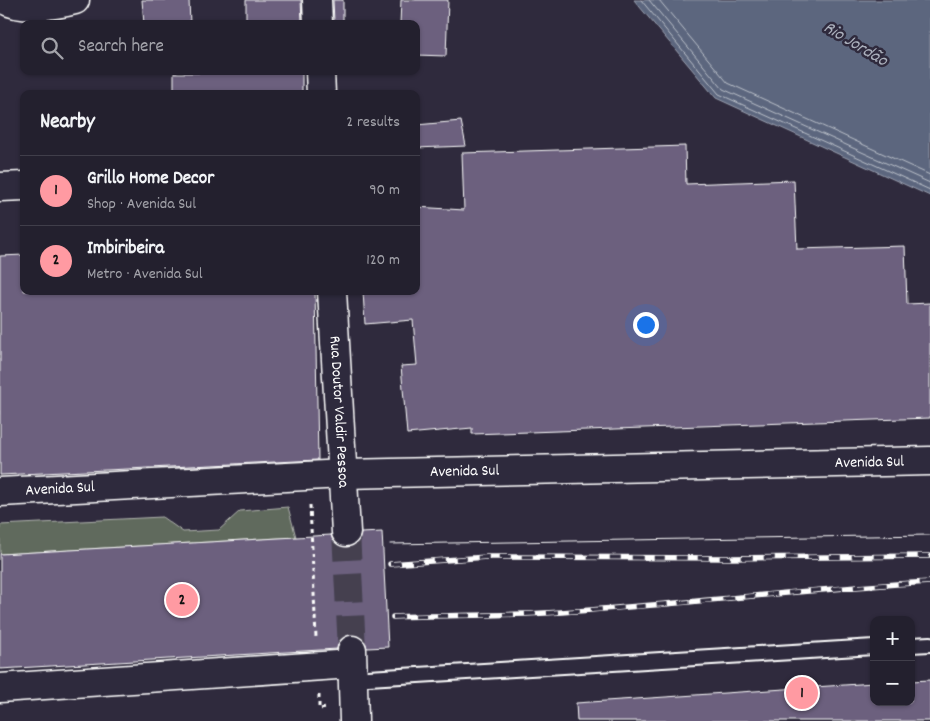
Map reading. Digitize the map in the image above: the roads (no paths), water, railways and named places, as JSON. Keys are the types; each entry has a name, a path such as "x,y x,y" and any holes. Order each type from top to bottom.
{"street":[{"path":"5,0 11,4 36,6 75,0"},
{"path":"318,0 318,20"},
{"path":"320,75 321,90"},
{"path":"0,187 20,186"},
{"name":"Rua Doutor Valdir Pessoa","path":"332,295 346,532"},
{"name":"Avenida Sul","path":"0,492 344,474 930,461"},
{"path":"0,688 352,664 353,714"}],"lane":[{"path":"915,645 930,644"},
{"path":"352,664 870,647"}],"water":[{"name":"Rio Jordão","path":"634,0 930,0 930,196 716,98"}],"tunnel":[{"path":"346,532 352,650"}],"tram line":[{"path":"390,544 930,535"}],"railway":[{"path":"390,564 487,557 732,558 930,556"},
{"path":"393,617 526,614 593,610 930,582"}],"place":[{"name":"Imbiribeira","path":"182,600"},
{"name":"Grillo Home Decor","path":"802,693"}]}
